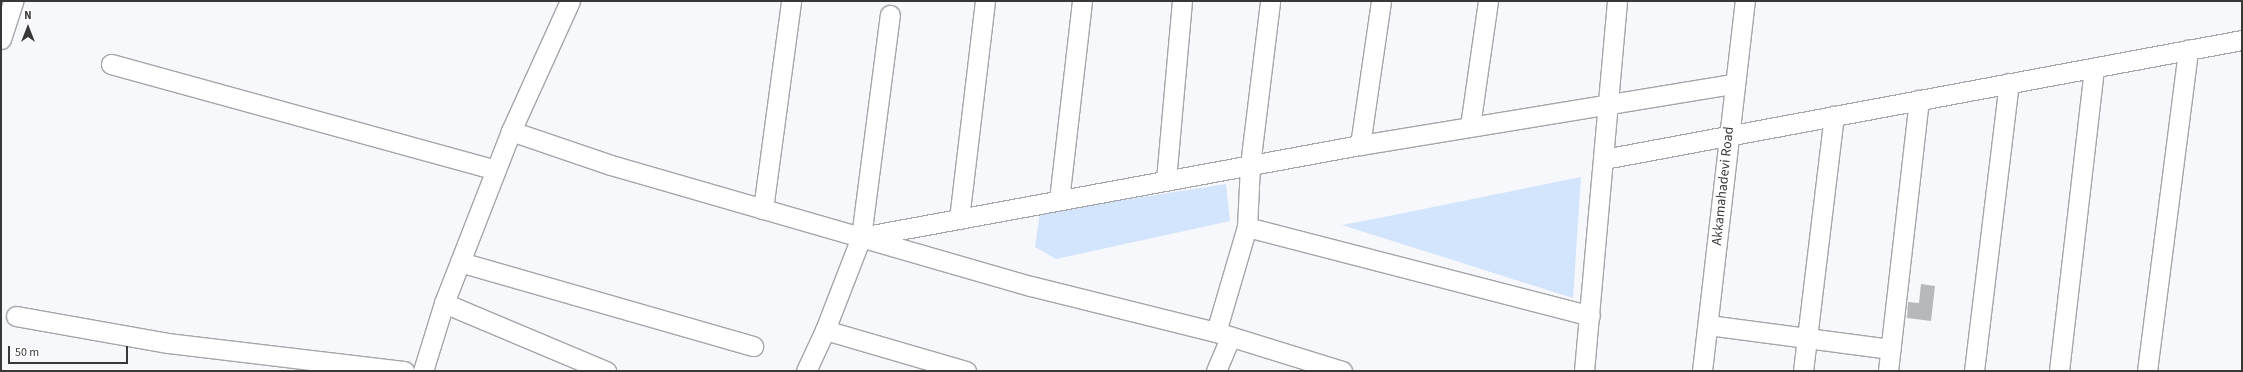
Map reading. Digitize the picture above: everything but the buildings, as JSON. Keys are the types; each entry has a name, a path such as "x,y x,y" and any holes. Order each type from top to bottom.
{"street":[{"path":"3,29 13,1"},
{"path":"423,371 444,303 510,131 570,1"},
{"path":"763,209 791,1"},
{"path":"959,219 986,1"},
{"path":"1059,200 1082,1"},
{"path":"1166,180 1182,1"},
{"path":"1216,371 1248,226 1250,165 1270,1"},
{"path":"1360,144 1381,1"},
{"path":"1470,126 1488,1"},
{"path":"1584,371 1617,1"},
{"name":"Akkamahadevi Road","path":"1702,371 1734,84 1745,1"},
{"path":"806,371 825,330 861,237 890,15"},
{"path":"1604,159 2242,40"},
{"path":"2147,371 2188,50"},
{"path":"111,64 496,170"},
{"path":"2059,371 2094,68"},
{"path":"1974,371 2009,83"},
{"path":"861,237 1360,144 1734,84"},
{"path":"1888,371 1919,100"},
{"path":"1803,371 1834,116"},
{"path":"510,131 611,165 763,209 1031,286 1223,335 1311,367 1342,371"},
{"path":"1248,226 1590,316"},
{"path":"460,262 754,346"},
{"path":"444,303 606,371"},
{"path":"16,316 168,343 404,371"},
{"path":"1708,325 1890,349"},
{"path":"825,330 928,366 966,371"}],"shaded area":[{"path":"1581,177 1573,298 1342,225 1384,217"},
{"path":"1226,184 1230,221 1056,259 1035,247 1040,213"}]}
